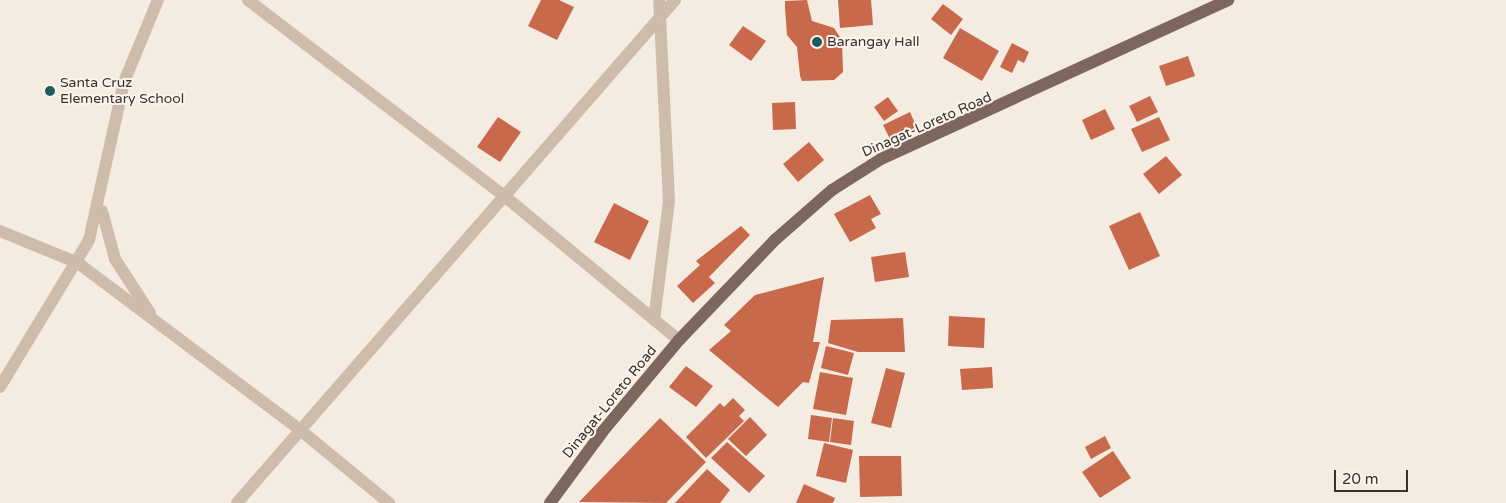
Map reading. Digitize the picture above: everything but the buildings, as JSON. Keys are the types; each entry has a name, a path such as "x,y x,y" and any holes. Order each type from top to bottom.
{"main road":[{"name":"Dinagat-Loreto Road","path":"550,503 603,431 679,340 782,232 852,177 1228,0"}],"street":[{"path":"0,387 78,263 89,240 124,82 158,0"},
{"path":"248,0 503,195 679,340"},
{"path":"654,320 669,200 669,146 659,17 660,0"},
{"path":"237,503 299,429 675,0"},
{"path":"101,191 102,224 115,259 165,329"},
{"path":"0,230 78,263 299,429 389,503"}],"place":[{"name":"Barangay Hall","path":"817,42"},
{"name":"Santa Cruz Elementary School","path":"50,91"}]}
